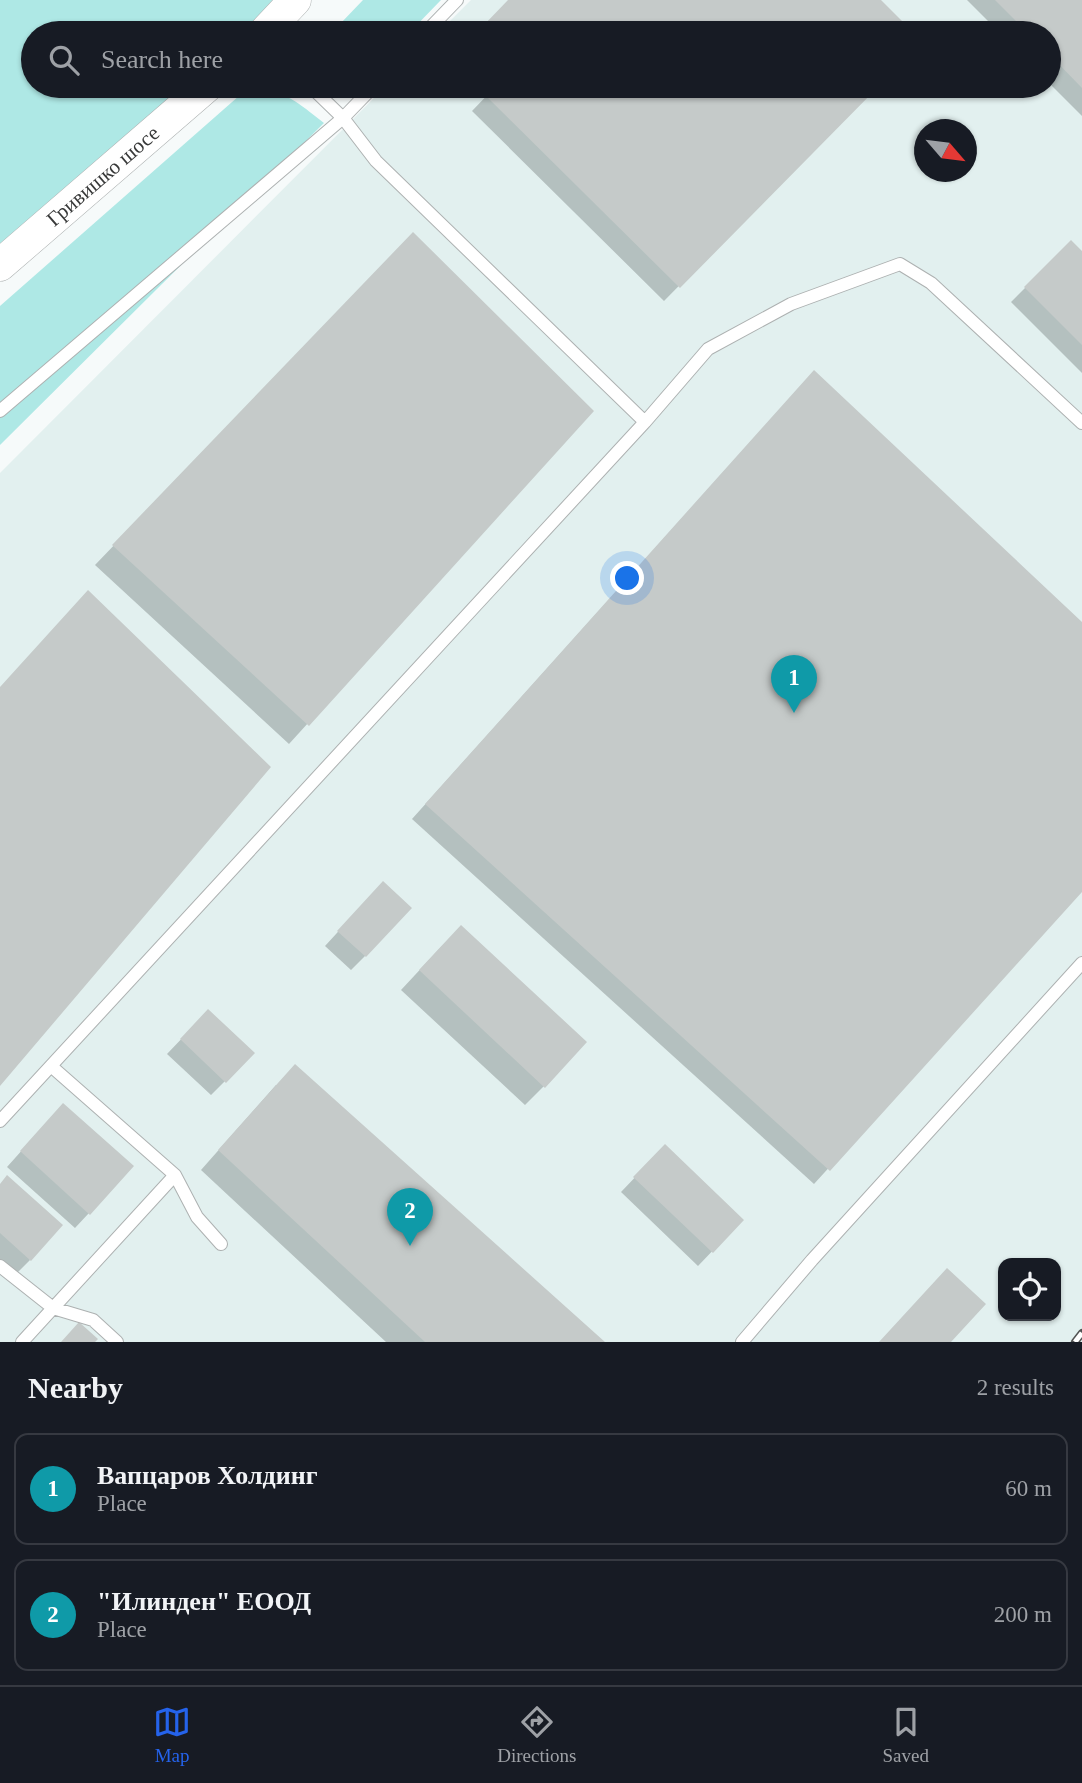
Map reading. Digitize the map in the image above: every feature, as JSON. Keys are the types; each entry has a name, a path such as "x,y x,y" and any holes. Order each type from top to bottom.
{"street":[{"path":"275,21 295,0"},
{"name":"Гривишко шосе","path":"0,265 193,98"}],"lane":[{"path":"437,21 457,0"},
{"path":"322,98 343,118 376,161 645,422"},
{"path":"0,411 343,118 362,98"},
{"path":"0,1121 645,422 708,349 791,304 900,264 931,283 1082,423"},
{"path":"742,1342 812,1260 1082,963"},
{"path":"51,1066 175,1175 197,1217 221,1244"},
{"path":"22,1342 175,1175"},
{"path":"0,1266 53,1308 93,1320 117,1342"}],"shaded area":[{"path":"0,0 280,0 258,21 21,21 21,98 175,98 0,251"},
{"path":"363,0 441,0 421,21 343,21"},
{"path":"471,0 1082,0 1082,1342 0,1342 0,473 374,98 1061,98 1061,21 450,21"},
{"path":"237,98 289,98 324,123 0,445 0,306"}],"building":[{"path":"508,0 881,0 902,21 488,21"},
{"path":"995,0 1082,0 1082,88 1061,66 1061,21 1016,21"},
{"path":"488,98 867,98 680,288"},
{"path":"413,232 594,411 309,726 112,545"},
{"path":"1071,240 1082,251 1082,345 1024,287"},
{"path":"814,370 1082,622 1082,892 830,1171 425,804"},
{"path":"88,590 271,767 0,1086 0,687"},
{"path":"383,881 412,908 366,957 337,931"},
{"path":"461,925 587,1042 545,1088 419,970"},
{"path":"208,1009 255,1053 226,1083 180,1039"},
{"path":"295,1064 605,1342 425,1342 218,1150"},
{"path":"63,1103 134,1166 90,1215 20,1151"},
{"path":"665,1144 744,1220 713,1253 633,1177"},
{"path":"7,1175 63,1225 31,1261 0,1233 0,1184"},
{"path":"947,1268 986,1304 951,1342 879,1342"},
{"path":"79,1322 98,1339 95,1342 61,1342"}],"railway":[{"path":"1075,1342 1082,1333"}],"place":[{"name":"Вапцаров Холдинг","path":"794,713"},
{"name":"\"Илинден\" ЕООД","path":"410,1246"}]}
